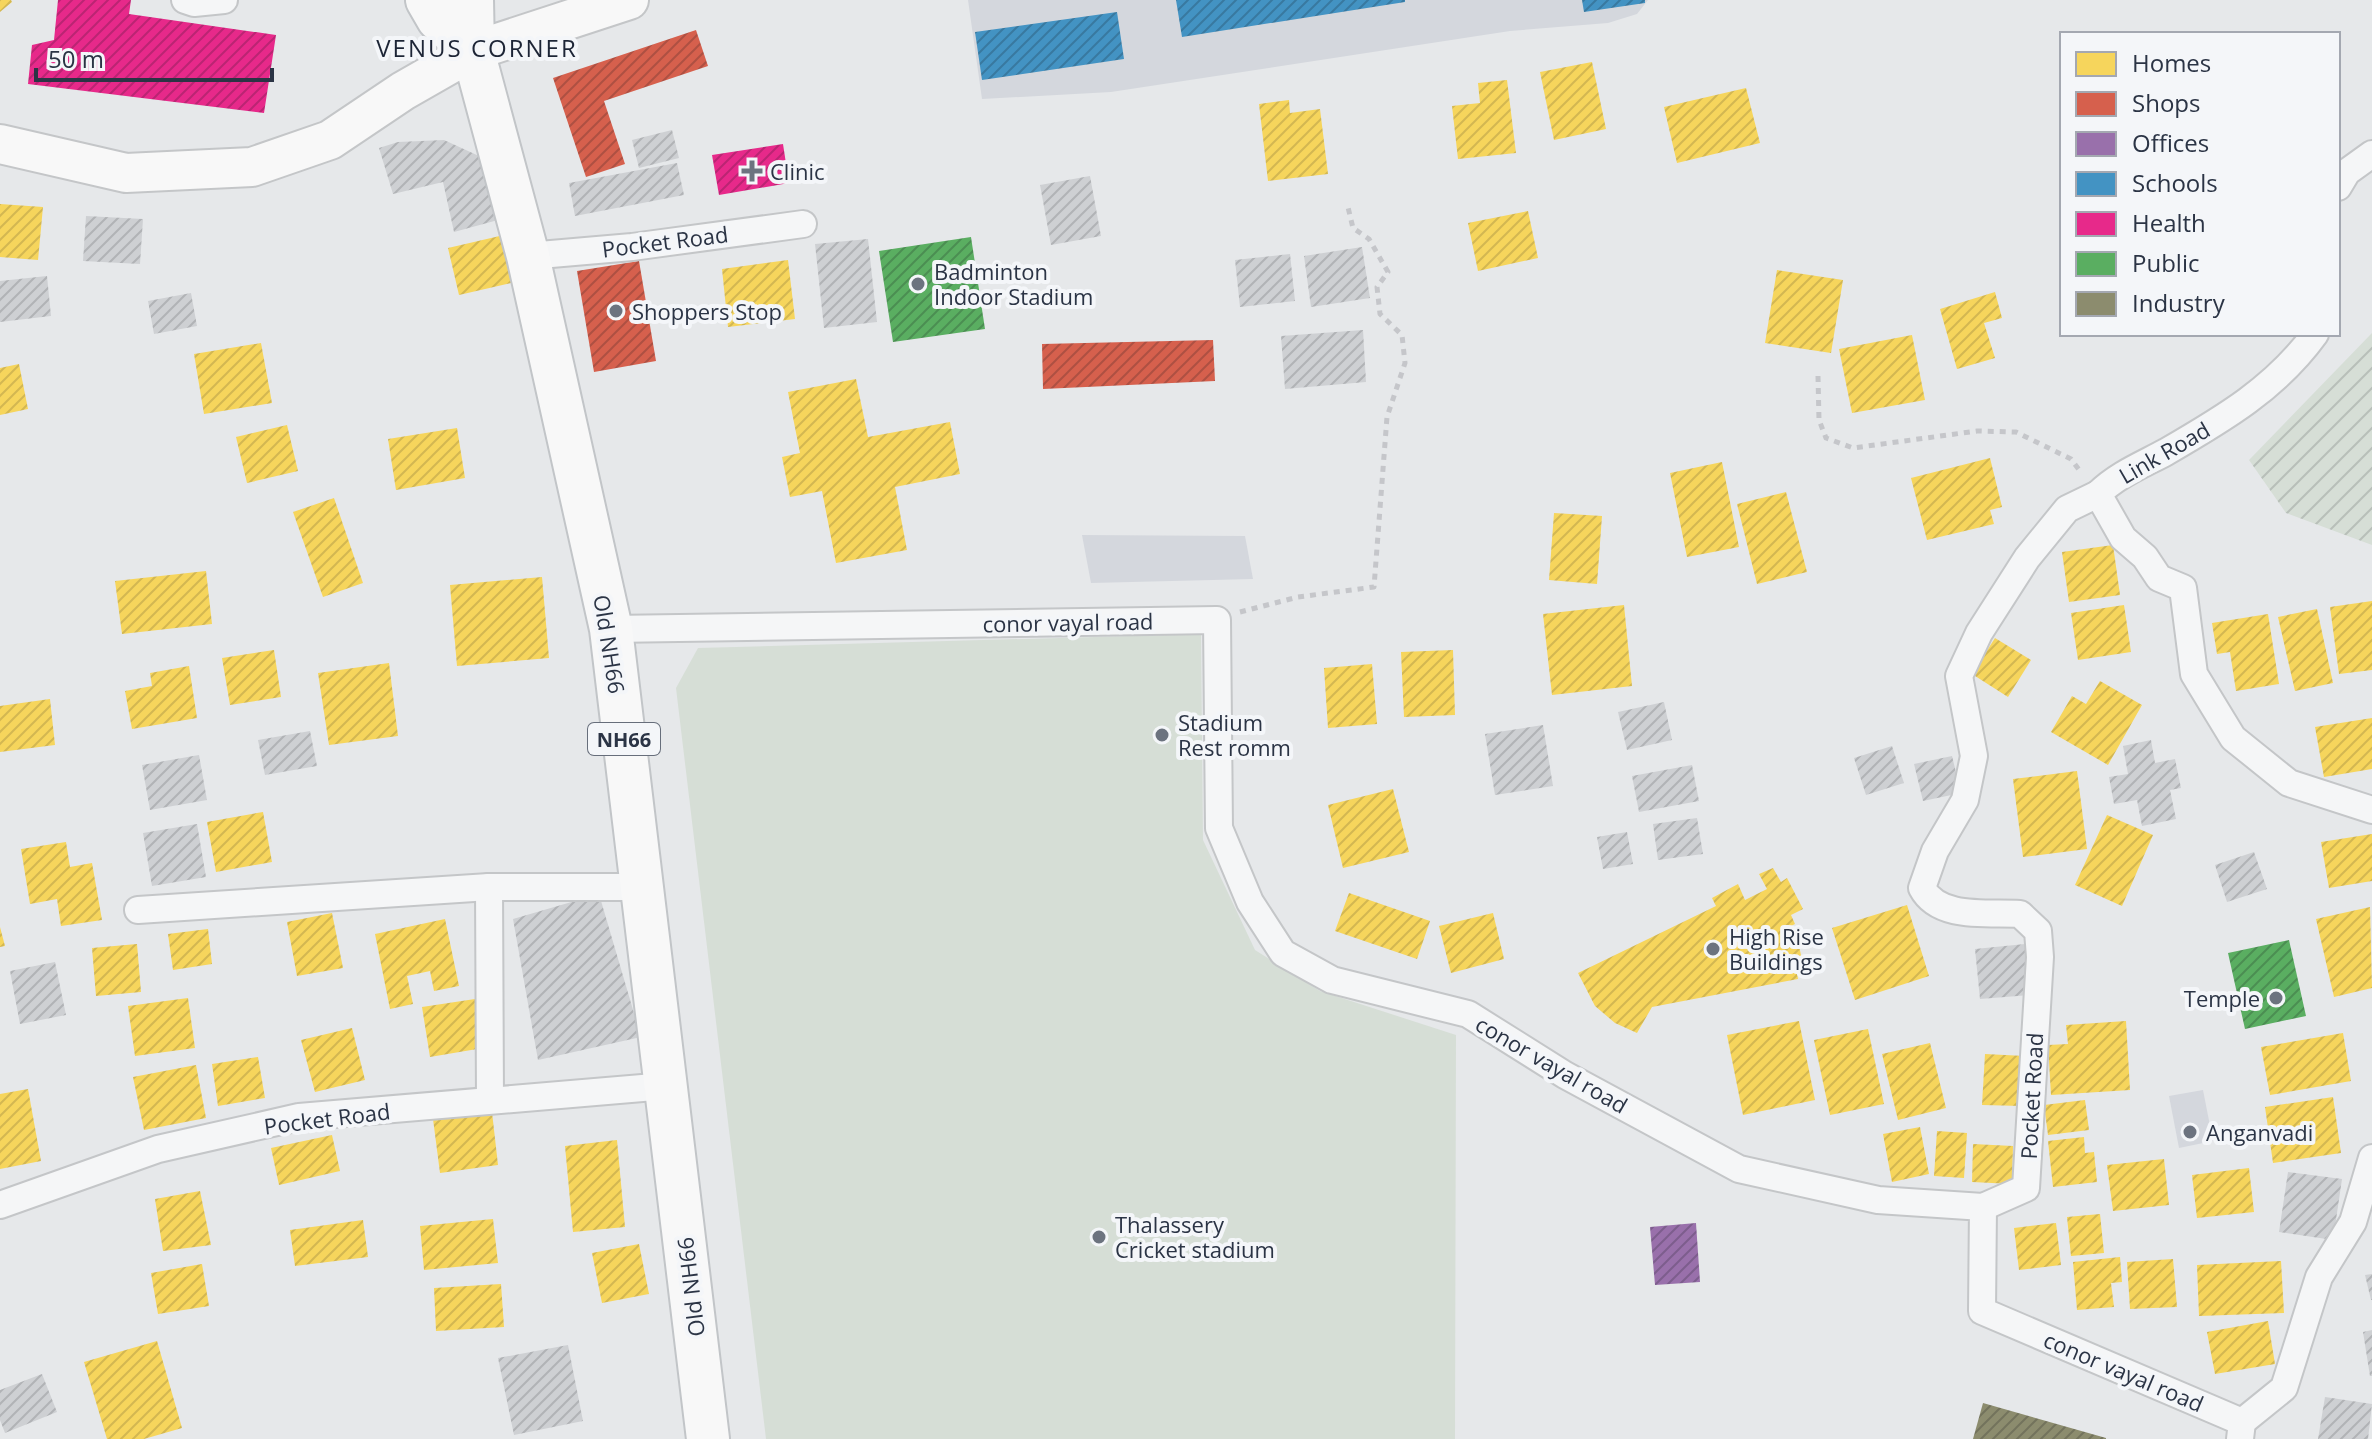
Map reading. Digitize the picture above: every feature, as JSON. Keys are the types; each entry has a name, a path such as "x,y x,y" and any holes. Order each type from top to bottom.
{"main road":[{"path":"427,0 438,19 473,51"},
{"name":"Old NH66","path":"472,0 473,51 528,256 611,629 708,1439"}],"street":[{"path":"185,0 194,3 224,0"},
{"path":"0,144 126,173 252,167 330,140 473,51 629,0"},
{"path":"2340,184 2347,172 2372,154"},
{"name":"Pocket Road","path":"528,256 632,247 803,224"},
{"name":"Link Road","path":"2313,336 2272,384 2239,409 2134,468 2098,494 2123,538 2145,557 2159,578 2183,588 2194,674 2233,738 2289,783 2372,810"},
{"name":"Pocket Road","path":"1983,1207 2026,1188 2040,957 2038,931 2020,914 1953,911 1928,899 1922,888 1935,851 1965,800 1974,756 1959,676 1972,647 2027,558 2067,509 2098,494"},
{"name":"conor vayal road","path":"611,629 1217,620 1219,828 1250,902 1283,953 1332,980 1468,1014 1565,1075 1739,1169 1878,1200 1983,1207 1982,1311 2241,1431"},
{"path":"489,887 490,1100"},
{"path":"138,910 489,887 641,887"},
{"name":"Pocket Road","path":"0,1205 158,1149 299,1117 666,1086"},
{"path":"2241,1431 2284,1388 2319,1277 2353,1222 2372,1158"}],"path":[{"path":"1217,620 1298,597 1374,587 1387,417 1405,363 1402,335 1380,314 1377,287 1388,272 1369,239 1353,228 1347,203"},
{"path":"1818,376 1819,420 1826,438 1853,448 1977,431 2016,432 2071,459 2098,494"}],"shaded area":[{"path":"968,0 1648,0 1637,14 1608,23 1510,31 1111,92 982,99"},
{"path":"2372,333 2372,545 2286,513 2249,460"},
{"path":"1082,535 1245,536 1253,579 1091,583"},
{"name":"Thalassery Cricket stadium","path":"1201,634 1203,840 1255,950 1320,991 1456,1035 1455,1439 766,1439 676,688 698,648"},
{"path":"2203,1090 2213,1141 2179,1148 2169,1096"}],"building: Homes":[{"path":"0,0 11,0 12,2 0,12"},
{"path":"1592,62 1606,129 1554,140 1540,72"},
{"path":"1507,80 1516,153 1458,159 1452,106 1480,103 1478,83"},
{"path":"1746,88 1760,143 1677,163 1664,107"},
{"path":"1289,100 1290,113 1320,109 1328,174 1268,181 1259,104"},
{"path":"0,204 43,207 38,260 0,257"},
{"path":"1528,211 1538,258 1478,271 1468,223"},
{"path":"504,235 515,282 459,295 448,248"},
{"path":"788,260 795,319 728,327 722,269"},
{"path":"1777,270 1843,280 1831,353 1765,343"},
{"path":"1995,292 2002,318 1984,323 1995,358 1957,369 1940,309"},
{"path":"1912,335 1925,400 1852,413 1839,349"},
{"path":"261,343 272,403 204,414 194,354"},
{"path":"19,364 28,409 0,415 0,368"},
{"path":"856,379 868,437 950,422 960,474 895,487 907,550 836,563 822,491 790,497 782,457 800,453 788,392"},
{"path":"287,425 298,471 247,483 236,437"},
{"path":"457,428 465,478 396,490 388,439"},
{"path":"1990,458 2002,507 1990,510 1994,524 1927,540 1911,478"},
{"path":"1722,462 1739,547 1687,557 1670,473"},
{"path":"1786,492 1807,572 1757,584 1737,504"},
{"path":"334,498 363,583 323,597 293,512"},
{"path":"1554,513 1602,516 1597,584 1549,580"},
{"path":"2113,545 2120,595 2069,602 2062,552"},
{"path":"206,571 212,624 122,634 115,581"},
{"path":"542,577 549,658 457,666 450,585"},
{"path":"2372,601 2372,670 2339,674 2330,607"},
{"path":"1624,605 1632,686 1552,695 1543,614"},
{"path":"2124,605 2131,652 2078,660 2071,613"},
{"path":"2317,609 2333,683 2295,691 2278,617"},
{"path":"2268,614 2279,684 2236,691 2230,652 2217,654 2212,623"},
{"path":"1995,638 2031,660 2008,697 1972,674"},
{"path":"274,650 281,697 230,705 222,658"},
{"path":"1453,650 1455,715 1404,717 1401,652"},
{"path":"389,663 398,736 329,745 318,673"},
{"path":"1372,664 1377,724 1328,728 1324,668"},
{"path":"189,666 197,718 132,729 125,691 152,686 150,673"},
{"path":"2100,681 2142,705 2108,765 2051,732 2072,696 2086,704"},
{"path":"50,699 55,745 0,752 0,706"},
{"path":"2372,718 2372,769 2324,777 2315,727"},
{"path":"2077,771 2087,849 2023,857 2013,779"},
{"path":"1393,789 1409,852 1343,868 1328,805"},
{"path":"263,812 272,862 216,872 207,822"},
{"path":"2107,815 2153,835 2122,906 2075,885"},
{"path":"2372,834 2372,881 2329,888 2321,842"},
{"path":"66,842 70,867 92,863 102,920 61,926 57,899 30,904 21,849"},
{"name":"High Rise Buildings","path":"1773,868 1781,882 1787,878 1803,909 1791,915 1795,924 1787,928 1789,938 1797,936 1802,960 1795,961 1798,979 1652,1007 1637,1033 1615,1023 1595,1006 1578,973 1716,906 1712,898 1738,884 1745,900 1767,889 1759,874"},
{"path":"1349,893 1430,921 1417,959 1335,931"},
{"path":"1907,905 1929,976 1855,1000 1832,928"},
{"path":"2370,907 2372,988 2334,997 2316,919"},
{"path":"332,913 343,968 297,976 287,922"},
{"path":"1493,913 1504,959 1451,973 1439,926"},
{"path":"445,919 459,986 434,991 430,971 407,976 413,1004 390,1009 375,934"},
{"path":"0,927 5,946 0,947"},
{"path":"208,929 212,964 173,970 168,934"},
{"path":"137,944 141,992 96,996 92,948"},
{"path":"188,998 195,1048 135,1056 128,1006"},
{"path":"475,999 483,1048 430,1057 422,1007"},
{"path":"1799,1021 1815,1100 1743,1115 1727,1035"},
{"path":"2126,1021 2130,1090 2051,1095 2048,1045 2068,1044 2066,1025"},
{"path":"352,1028 365,1080 315,1092 301,1040"},
{"path":"1868,1029 1884,1104 1830,1115 1814,1040"},
{"path":"2343,1033 2351,1081 2270,1095 2261,1047"},
{"path":"1930,1043 1946,1108 1898,1120 1882,1054"},
{"path":"1985,1054 2025,1056 2022,1106 1982,1105"},
{"path":"258,1057 265,1098 218,1106 212,1064"},
{"path":"196,1065 206,1118 144,1130 133,1077"},
{"path":"28,1089 41,1161 0,1169 0,1094"},
{"path":"2333,1097 2341,1153 2273,1163 2265,1107"},
{"path":"2085,1100 2089,1130 2048,1135 2044,1105"},
{"path":"492,1112 498,1165 440,1173 433,1119"},
{"path":"1920,1127 1929,1174 1892,1182 1883,1134"},
{"path":"1937,1131 1967,1133 1964,1178 1934,1176"},
{"path":"332,1135 340,1171 279,1185 271,1148"},
{"path":"2084,1137 2085,1153 2094,1152 2097,1182 2053,1187 2048,1141"},
{"path":"617,1140 625,1227 573,1232 565,1146"},
{"path":"1973,1144 2013,1146 2012,1184 1972,1182"},
{"path":"2164,1159 2169,1205 2113,1211 2107,1165"},
{"path":"2249,1168 2254,1212 2197,1218 2192,1175"},
{"path":"200,1191 211,1245 163,1251 155,1199"},
{"path":"2100,1214 2104,1253 2071,1256 2067,1217"},
{"path":"493,1219 498,1263 424,1270 420,1226"},
{"path":"363,1220 368,1257 295,1266 290,1230"},
{"path":"2056,1223 2061,1265 2019,1270 2014,1228"},
{"path":"639,1244 649,1294 602,1303 592,1253"},
{"path":"2120,1257 2122,1282 2111,1283 2114,1307 2077,1310 2073,1262"},
{"path":"2173,1259 2177,1307 2130,1309 2127,1262"},
{"path":"2281,1261 2284,1313 2199,1316 2197,1265"},
{"path":"202,1264 209,1306 158,1314 151,1273"},
{"path":"501,1284 504,1327 436,1331 434,1288"},
{"path":"2268,1321 2275,1364 2215,1374 2207,1332"},
{"path":"157,1341 182,1428 144,1439 107,1439 84,1362"}],"building: Shops":[{"path":"696,30 708,66 604,101 625,164 586,177 553,78"},
{"path":"639,261 656,361 594,372 577,271"},
{"path":"1213,340 1215,381 1043,389 1042,344"}],"building: Offices":[{"path":"1696,1223 1700,1282 1655,1285 1650,1227"}],"building: Schools":[{"path":"1176,0 1405,0 1405,2 1182,37"},
{"path":"1582,0 1645,0 1645,3 1584,12"},
{"path":"1117,12 1124,59 982,80 975,32"}],"building: Health":[{"path":"58,0 131,0 129,14 276,35 264,113 28,84 32,45 54,40"},
{"path":"783,144 789,183 719,195 712,155"}],"building: Public":[{"path":"971,237 985,329 893,342 879,251"},
{"path":"2289,940 2306,1016 2245,1029 2228,953"}],"building: Industry":[{"path":"1983,1403 2106,1438 2106,1439 1973,1439"}],"building: Other":[{"path":"672,130 679,158 639,168 632,140"},
{"path":"444,140 479,156 498,220 454,232 443,182 393,194 379,148 398,142"},
{"path":"677,163 684,195 575,216 569,183"},
{"path":"1090,176 1101,236 1051,245 1040,185"},
{"path":"86,216 143,219 140,264 83,261"},
{"path":"868,239 877,322 824,328 815,244"},
{"path":"1362,247 1370,298 1311,307 1304,256"},
{"path":"1290,254 1295,301 1240,307 1235,260"},
{"path":"47,276 51,316 0,322 0,281"},
{"path":"191,293 197,326 154,334 148,301"},
{"path":"1363,330 1366,382 1285,389 1281,336"},
{"path":"1664,702 1672,740 1627,750 1618,712"},
{"path":"1543,725 1553,786 1495,795 1485,734"},
{"path":"310,731 317,766 265,775 258,740"},
{"path":"2151,740 2155,763 2175,759 2181,788 2170,790 2176,819 2142,826 2137,800 2114,804 2109,777 2128,774 2123,746"},
{"path":"1892,746 1904,783 1866,795 1854,758"},
{"path":"199,755 207,800 150,810 142,765"},
{"path":"1952,756 1961,793 1923,801 1914,764"},
{"path":"1692,765 1699,801 1639,812 1632,776"},
{"path":"1697,818 1703,854 1658,860 1653,824"},
{"path":"197,824 206,877 152,886 143,833"},
{"path":"1627,832 1633,864 1603,869 1597,837"},
{"path":"2254,852 2267,889 2227,902 2215,865"},
{"path":"599,894 641,1037 538,1060 513,919"},
{"path":"2025,944 2030,995 1980,999 1975,949"},
{"path":"55,962 66,1015 20,1024 10,971"},
{"path":"2288,1172 2342,1179 2333,1240 2279,1232"},
{"path":"2372,1274 2372,1300 2371,1300 2365,1275"},
{"path":"2372,1330 2372,1376 2370,1376 2363,1332"},
{"path":"568,1345 583,1421 514,1435 498,1358"},
{"path":"42,1374 57,1412 5,1433 0,1420 0,1390"},
{"path":"2325,1397 2372,1404 2368,1439 2318,1439"}],"place":[{"name":"Clinic","path":"752,171"},
{"name":"Badminton Indoor Stadium","path":"918,284"},
{"name":"Shoppers Stop","path":"616,311"},
{"name":"Stadium Rest romm","path":"1162,735"},
{"name":"High Rise Buildings","path":"1713,949"},
{"name":"Temple","path":"2276,998"},
{"name":"Anganvadi","path":"2190,1132"},
{"name":"Thalassery Cricket stadium","path":"1099,1237"}],"district":[{"name":"VENUS CORNER","path":"477,47"}]}
